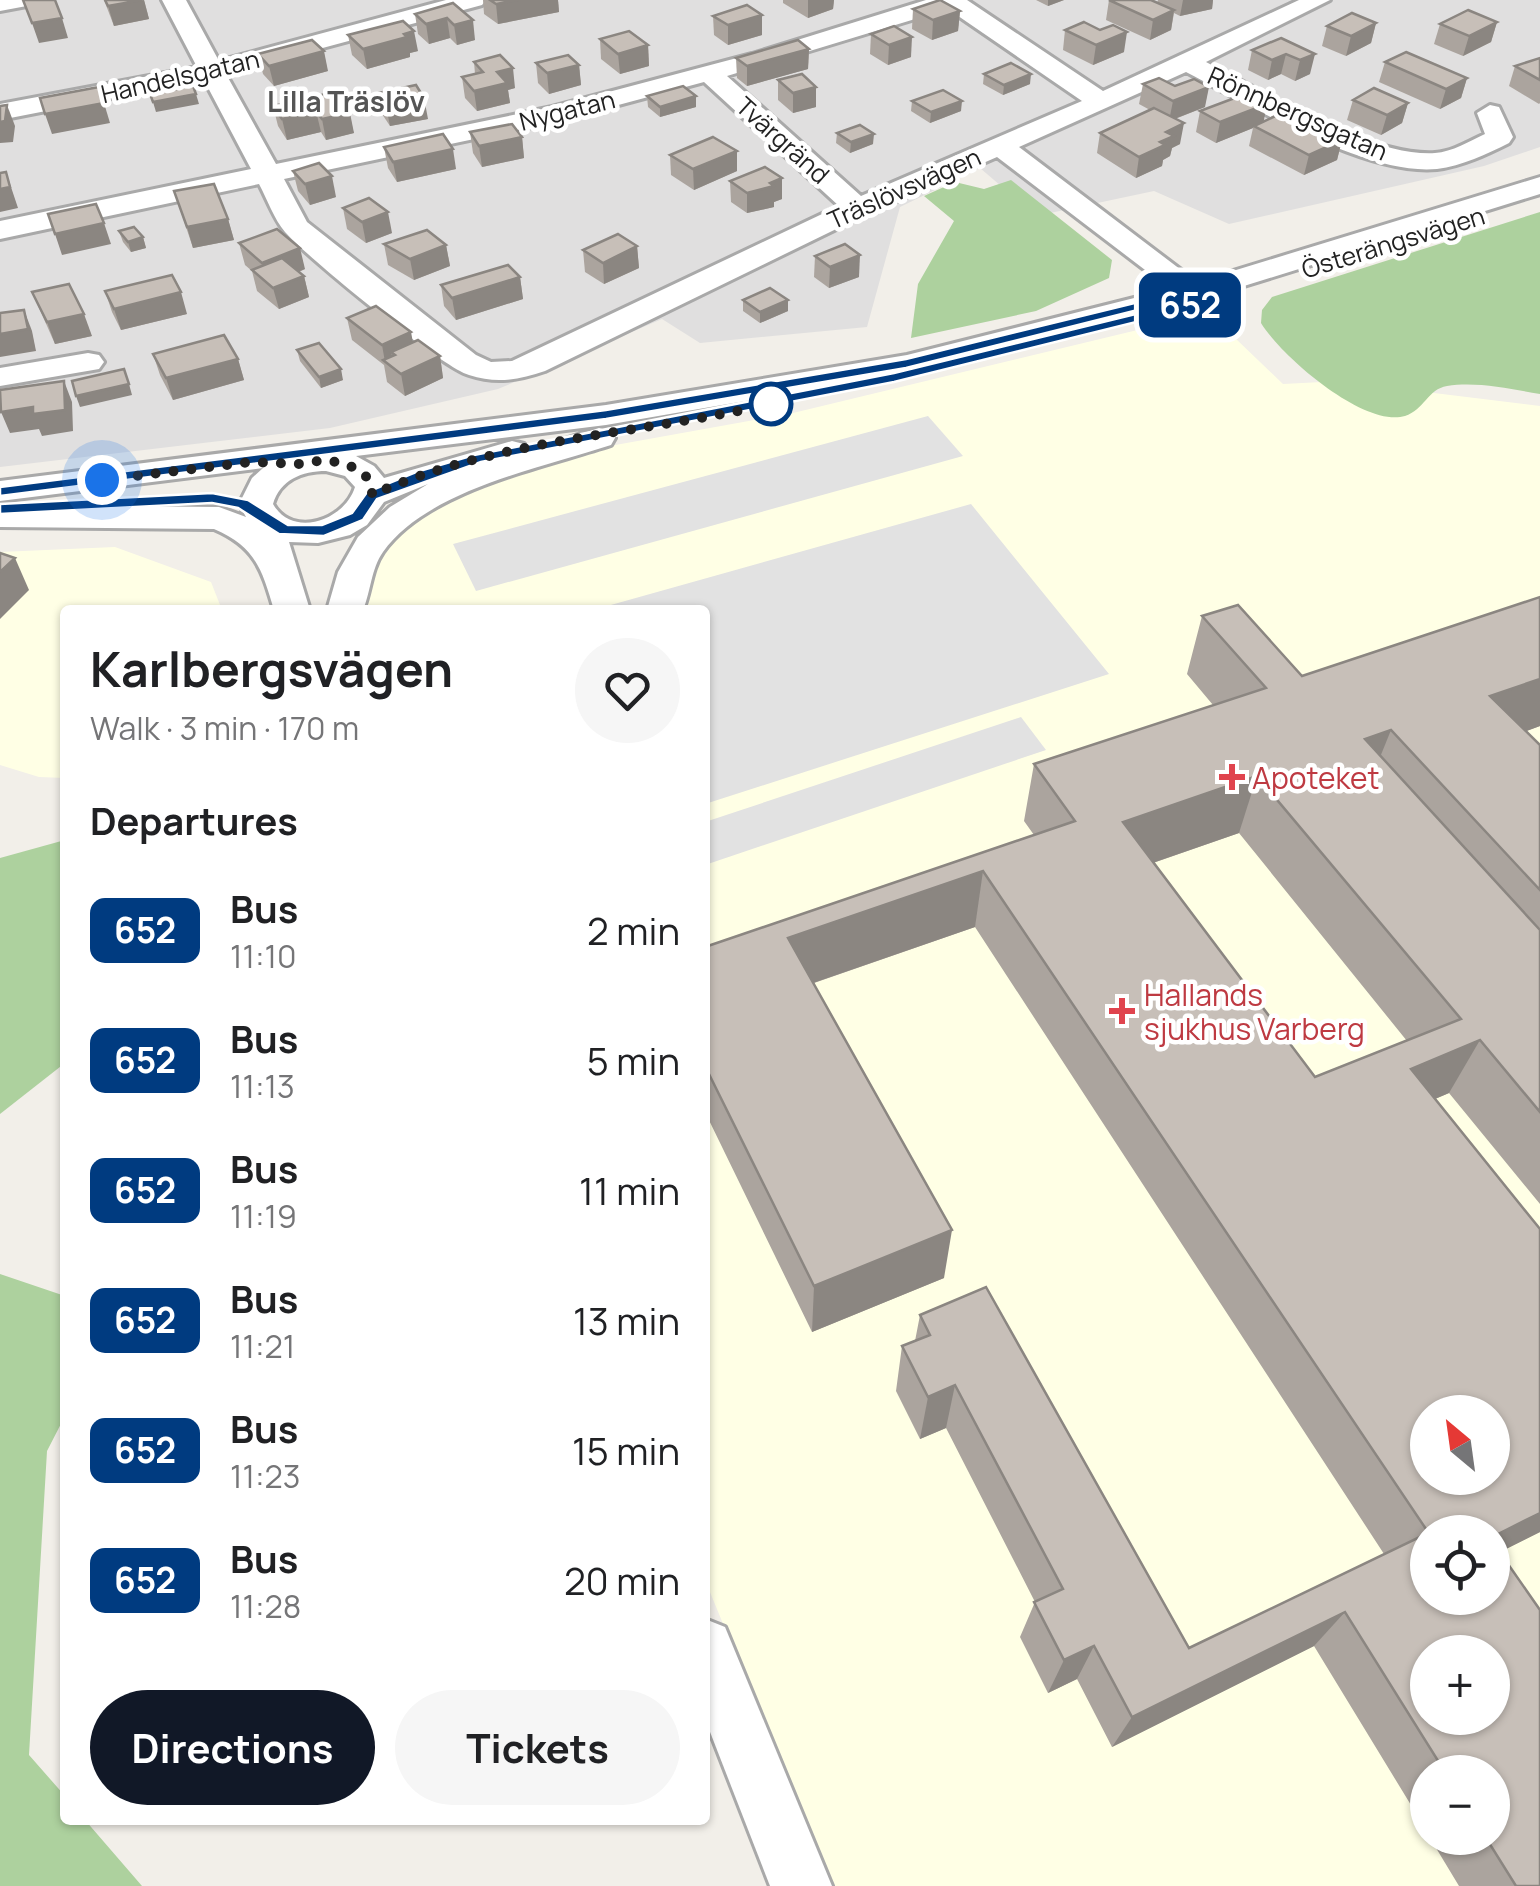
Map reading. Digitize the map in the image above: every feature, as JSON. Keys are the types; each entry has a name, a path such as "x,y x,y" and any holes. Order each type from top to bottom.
{"street":[{"path":"0,4 24,0"},
{"path":"174,0 265,175"},
{"name":"Handelsgatan","path":"0,112 212,71 474,0"},
{"path":"951,0 1101,102"},
{"name":"Nygatan","path":"0,230 466,135 709,73 951,0"},
{"name":"Träslövsvägen","path":"265,175 305,238 465,362 490,372 515,371 858,208 1101,102 1318,0"},
{"name":"Rönnbergsgatan","path":"1187,62 1286,111 1398,158 1432,162 1458,156 1500,137 1490,113"},
{"name":"Tvärgränd","path":"709,73 858,208"},
{"path":"1000,146 1198,297"},
{"name":"Österängsvägen","path":"1198,297 1540,185"},
{"name":"Österängsvägen","path":"335,461 602,426 894,378 1198,297 1540,196"},
{"path":"0,377 88,362"},
{"path":"348,605 365,553 379,534 416,504 602,426"},
{"name":"Österängsvägen","path":"0,492 602,426"},
{"name":"Österängsvägen","path":"365,506 421,475 602,426"},
{"path":"290,605 256,497 264,484 298,464 335,461 364,473 372,487 365,506 330,556 325,605"},
{"name":"Österängsvägen","path":"251,462 298,464"},
{"path":"0,513 186,496 230,500 284,530 310,532 338,527 365,506"},
{"path":"0,513 219,518 245,529 276,559"},
{"path":"710,1660 800,1886"}],"shaded area":[{"path":"0,0 1540,0 1540,147 1484,166 1229,224 1154,191 1036,216 980,168 900,207 867,327 700,343 662,319 498,389 330,428 0,467"},
{"name":"Hallands sjukhus Varberg","path":"1179,320 1216,326 1235,338 1283,384 1322,382 1393,388 1540,406 1540,1886 831,1886 710,1592 710,605 361,605 376,553 437,500 582,451 793,413"},
{"path":"928,416 963,456 476,591 453,544"},
{"path":"971,504 1109,674 710,802 710,605 611,605"},
{"path":"115,547 211,582 220,605 60,605 60,778 39,777 0,765 0,552"},
{"path":"1021,717 1046,750 710,863 710,820"}],"green space":[{"path":"1011,180 1112,260 1109,278 1036,311 911,338 918,284 954,221 924,196 955,182 984,189"},
{"path":"1540,212 1540,394 1482,385 1447,386 1435,391 1411,413 1388,417 1347,401 1325,386 1286,353 1261,323 1262,310 1272,297"},
{"path":"60,841 60,1067 0,1114 0,858"},
{"path":"0,1274 60,1294 60,1426 47,1451 29,1755 60,1790 60,1825 89,1825 142,1886 0,1886"}],"building":[{"path":"23,0 55,0 62,18 32,23"},
{"path":"105,0 142,0 108,6"},
{"path":"940,0 960,11 933,20 913,9"},
{"path":"1109,0 1151,0 1174,10 1153,20"},
{"path":"453,3 473,20 454,25 447,18 426,24 415,14"},
{"path":"747,5 762,15 728,25 713,16"},
{"path":"1468,10 1497,22 1469,36 1440,24"},
{"path":"1352,13 1376,23 1351,36 1327,26"},
{"path":"403,21 414,31 404,34 407,37 363,49 348,35"},
{"path":"1084,22 1100,30 1113,25 1127,32 1096,45 1065,30"},
{"path":"894,26 912,37 889,45 871,34"},
{"path":"629,31 648,45 618,54 600,39"},
{"path":"1281,38 1315,54 1300,60 1286,54 1272,60 1252,50"},
{"path":"312,40 324,51 269,66 258,54"},
{"path":"798,40 809,49 747,66 736,58"},
{"path":"1406,52 1467,78 1446,89 1385,62"},
{"path":"500,55 513,68 497,72 507,83 474,91 462,77 483,72 474,62"},
{"path":"568,55 579,65 547,73 536,63"},
{"path":"1540,58 1540,80 1515,66"},
{"path":"1011,63 1031,74 1004,85 984,74"},
{"path":"802,74 816,87 793,93 778,80"},
{"path":"1159,78 1175,86 1194,79 1209,87 1173,101 1143,84"},
{"path":"416,85 424,98 386,106 378,93"},
{"path":"193,86 196,94 153,102 150,94"},
{"path":"683,86 696,96 660,107 647,96"},
{"path":"99,87 104,103 45,114 40,98"},
{"path":"1374,88 1408,103 1387,115 1353,100"},
{"path":"943,90 962,101 931,112 912,101"},
{"path":"335,92 350,113 322,119 316,111 282,119 273,106"},
{"path":"1248,93 1267,104 1220,122 1200,111"},
{"path":"7,105 5,121 0,122 0,106"},
{"path":"1154,108 1184,123 1166,132 1174,136 1160,142 1165,145 1139,157 1100,133"},
{"path":"1286,111 1342,140 1309,155 1254,126"},
{"path":"512,124 522,137 479,146 470,132"},
{"path":"860,125 874,134 851,142 837,133"},
{"path":"443,134 453,149 393,162 384,147"},
{"path":"713,137 737,151 693,169 670,155"},
{"path":"319,163 332,176 305,184 293,171"},
{"path":"765,167 782,178 770,183 774,186 747,193 730,181"},
{"path":"6,172 10,187 0,189 0,173"},
{"path":"214,184 228,219 187,227 174,191"},
{"path":"369,198 388,212 362,222 343,208"},
{"path":"96,204 104,223 55,234 48,214"},
{"path":"134,227 143,237 128,242 119,231"},
{"path":"277,229 300,248 262,263 239,243"},
{"path":"427,230 446,245 410,259 384,244"},
{"path":"618,234 637,246 603,263 583,250"},
{"path":"845,244 860,255 830,267 815,256"},
{"path":"282,258 304,276 273,288 252,270"},
{"path":"508,265 520,277 452,298 441,285"},
{"path":"172,275 181,292 114,309 105,291"},
{"path":"69,284 84,314 47,322 32,292"},
{"path":"770,288 788,300 760,312 743,300"},
{"path":"376,306 411,332 382,345 347,318"},
{"path":"24,310 28,329 0,334 0,313"},
{"path":"224,335 238,359 166,378 153,354"},
{"path":"418,340 440,356 401,374 383,360 395,355 391,352"},
{"path":"319,343 341,369 319,377 297,350"},
{"path":"124,369 129,384 76,396 72,381"},
{"path":"64,381 65,410 33,414 33,407 1,412 0,390"},
{"path":"0,553 15,558 0,572"},
{"path":"1540,597 1540,679 1490,696 1540,745 1540,890 1391,730 1365,739 1540,930 1540,1112 1480,1040 1411,1069 1540,1229 1540,1513 1510,1528 1510,1515 1417,1515 983,871 788,938 952,1230 814,1286 710,1076 710,945 1075,821 1034,764 1266,688 1202,616 1238,605 1302,676","holes":["1257,776 1461,1019 1315,1077 1123,822"]},
{"path":"986,1287 1189,1648 1410,1542 1410,1615 1510,1615 1510,1567 1540,1610 1540,1886 1516,1886 1497,1855 1510,1855 1510,1755 1434,1755 1422,1735 1510,1735 1510,1635 1410,1635 1410,1716 1345,1612 1132,1717 1094,1646 1064,1660 1034,1602 1063,1589 955,1385 928,1397 902,1346 930,1335 920,1315"}],"bus line":[{"name":"652","path":"0,491 606,414 906,364 1192,293 1204,302 894,378 599,438 479,458 372,495 358,516 324,530 284,530 243,504 186,496 0,509"}],"place":[{"name":"Apoteket","path":"1232,777"},
{"name":"Hallands sjukhus Varberg","path":"1122,1011"}],"district":[{"name":"Lilla Träslöv","path":"346,101"}],"route":[{"path":"102,480 251,462 298,464 326,460 364,473 370,480 372,495 479,458 771,404"}]}
